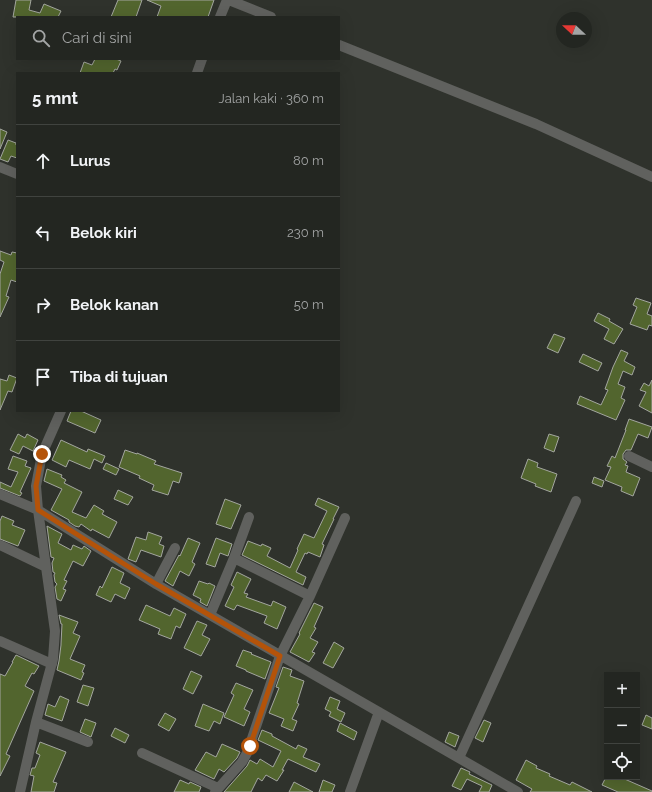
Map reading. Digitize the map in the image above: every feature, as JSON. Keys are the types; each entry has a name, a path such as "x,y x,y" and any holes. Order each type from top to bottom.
{"street":[{"path":"220,16 228,0 268,16"},
{"path":"340,45 536,124 652,177"},
{"path":"197,72 202,60"},
{"path":"0,166 16,174"},
{"path":"20,792 36,722 52,664 55,631 36,486 42,454 61,412"},
{"path":"629,456 652,467"},
{"path":"0,494 38,510 156,584 518,792"},
{"path":"459,758 576,501"},
{"path":"210,615 249,518"},
{"path":"142,753 217,790 242,762 247,753 280,656 310,596 345,518"},
{"path":"0,545 46,567"},
{"path":"156,584 175,548"},
{"path":"234,558 310,596"},
{"path":"0,641 52,664"},
{"path":"350,792 379,712"},
{"path":"36,722 88,742"}],"building":[{"path":"16,0 31,0 29,10 40,13 44,4 61,11 58,16 13,17"},
{"path":"118,0 142,0 136,16 111,16"},
{"path":"147,0 214,0 208,16 157,16 161,6"},
{"path":"94,60 121,61 117,70 115,69 114,72 80,72 84,62 92,65"},
{"path":"0,129 7,132 0,149"},
{"path":"8,140 16,143 16,158 11,156 8,162 0,159"},
{"path":"0,251 11,255 12,252 16,253 16,282 11,280 6,296 9,297 0,317 0,274 4,262 0,260"},
{"path":"636,298 651,303 647,314 652,316 652,326 649,325 647,330 630,324 637,307 633,305"},
{"path":"598,313 610,319 609,321 623,329 614,344 604,339 609,329 594,321"},
{"path":"554,334 565,338 558,353 547,348"},
{"path":"621,350 628,353 624,361 635,367 632,375 623,371 618,384 625,387 621,398 625,400 616,420 577,404 580,396 601,405 608,390 605,389 613,367"},
{"path":"583,354 602,363 598,371 579,362"},
{"path":"9,375 16,378 12,392 8,391 0,410 0,379 7,381"},
{"path":"652,380 652,413 639,406 646,392 640,390 644,383 649,386"},
{"path":"71,412 83,412 101,420 95,433 67,421"},
{"path":"629,419 652,427 648,438 638,434 631,450 626,450 623,454 623,459 627,462 625,465 628,466 626,472 640,478 633,496 621,491 622,487 605,480 611,467 607,466 612,456 615,458"},
{"path":"18,434 25,438 27,434 38,440 33,451 23,446 19,454 10,450"},
{"path":"549,434 559,437 554,452 544,448"},
{"path":"61,440 87,452 88,449 105,456 102,463 94,459 90,469 69,460 66,467 52,460"},
{"path":"125,450 156,461 154,464 182,473 179,483 173,481 168,495 152,490 154,485 139,478 140,476 119,467"},
{"path":"13,456 27,461 25,466 31,468 20,492 22,493 20,496 0,488 0,482 11,487 18,472 8,469"},
{"path":"528,459 538,463 537,467 557,474 551,492 535,486 536,484 521,478"},
{"path":"106,463 119,469 116,475 103,469"},
{"path":"47,469 62,475 61,477 66,480 64,483 82,492 72,512 86,518 94,505 104,511 102,514 117,522 109,538 92,529 91,531 81,524 79,527 75,526 69,522 69,520 51,510 62,489 44,481"},
{"path":"594,477 604,481 602,487 592,483"},
{"path":"118,490 133,497 128,505 114,499"},
{"path":"318,498 339,507 322,544 324,545 320,557 308,552 307,554 305,553 296,572 306,577 303,585 242,555 248,541 261,546 262,544 271,548 267,556 290,568 304,534 314,538 327,511 315,505"},
{"path":"225,499 241,505 231,529 216,524"},
{"path":"2,516 14,521 12,525 25,530 18,546 0,539 0,521"},
{"path":"47,526 62,534 58,543 71,550 73,545 82,549 84,546 91,551 83,566 73,561 64,580 67,581 63,589 66,590 61,601 57,599 55,587 57,584 55,582 55,573 53,572 52,563 54,558 51,557"},
{"path":"148,532 162,537 159,544 164,546 161,557 141,550 136,562 128,559 136,537 146,540"},
{"path":"188,538 200,543 192,562 195,564 189,576 180,571 173,586 165,581 179,555 180,556"},
{"path":"216,538 232,544 228,556 220,553 215,567 206,564"},
{"path":"112,567 124,573 120,583 130,588 125,599 115,594 111,602 96,595 100,586 102,588"},
{"path":"237,572 251,579 244,593 248,594 246,597 271,606 273,601 286,607 277,629 264,623 267,616 237,605 234,610 225,606 234,587 231,585"},
{"path":"199,581 215,586 207,606 200,602 201,599 193,595"},
{"path":"314,603 323,607 314,627 316,628 310,638 318,642 312,652 315,653 309,662 290,652"},
{"path":"146,605 170,616 174,608 186,614 180,628 176,626 171,639 158,634 160,629 139,620"},
{"path":"59,615 78,622 73,633 80,636 70,659 85,665 81,680 57,670 61,645 62,624"},
{"path":"197,621 207,625 202,635 210,639 201,656 184,648"},
{"path":"334,642 344,648 333,668 323,663"},
{"path":"243,650 271,662 265,679 236,666"},
{"path":"16,655 39,666 34,674 32,673 25,686 34,691 6,754 10,756 0,776 0,674 5,676"},
{"path":"283,667 292,670 290,676 304,681 297,703 299,704 292,719 297,721 293,731 281,726 284,719 269,713 279,688 276,687"},
{"path":"191,671 202,676 193,694 183,689"},
{"path":"236,683 253,690 244,709 250,712 244,726 224,717 234,695 231,693"},
{"path":"83,685 94,688 88,706 77,702"},
{"path":"60,696 69,700 62,721 45,715 48,704 55,707"},
{"path":"330,697 340,701 337,709 345,713 341,722 329,716 331,712 325,709"},
{"path":"203,704 224,713 220,724 214,721 209,731 195,726"},
{"path":"165,713 176,719 169,731 158,725"},
{"path":"646,715 652,718 652,729 642,725"},
{"path":"85,719 96,723 91,737 80,732"},
{"path":"484,720 491,723 483,742 475,738"},
{"path":"340,723 357,732 354,740 337,731"},
{"path":"115,728 129,735 125,743 111,736"},
{"path":"262,730 272,734 272,736 296,749 298,745 307,749 303,757 320,764 316,772 288,759 282,770 284,770 277,781 266,775 262,781 258,778 251,792 224,792 247,766 250,760 257,764 260,759 273,767 281,751 258,740"},
{"path":"449,732 459,736 455,747 445,742"},
{"path":"40,742 66,752 53,782 57,783 54,792 31,792 34,776 30,775 32,768 35,768 40,755 36,753"},
{"path":"222,744 240,752 237,758 224,772 219,769 214,779 195,770 206,752 216,757"},
{"path":"526,760 537,766 536,768 550,774 549,776 570,785 572,782 592,792 530,792 532,789 516,780"},
{"path":"461,768 470,772 469,774 492,785 489,792 479,792 482,786 467,779 461,790 452,786"},
{"path":"180,780 189,784 190,782 201,787 199,792 174,792"},
{"path":"323,780 335,785 332,792 319,792"},
{"path":"604,780 627,780 652,792 618,792 602,785"},
{"path":"294,782 313,792 289,792"}],"route":[{"path":"42,454 36,486 38,510 156,584 280,656 250,746"}]}
